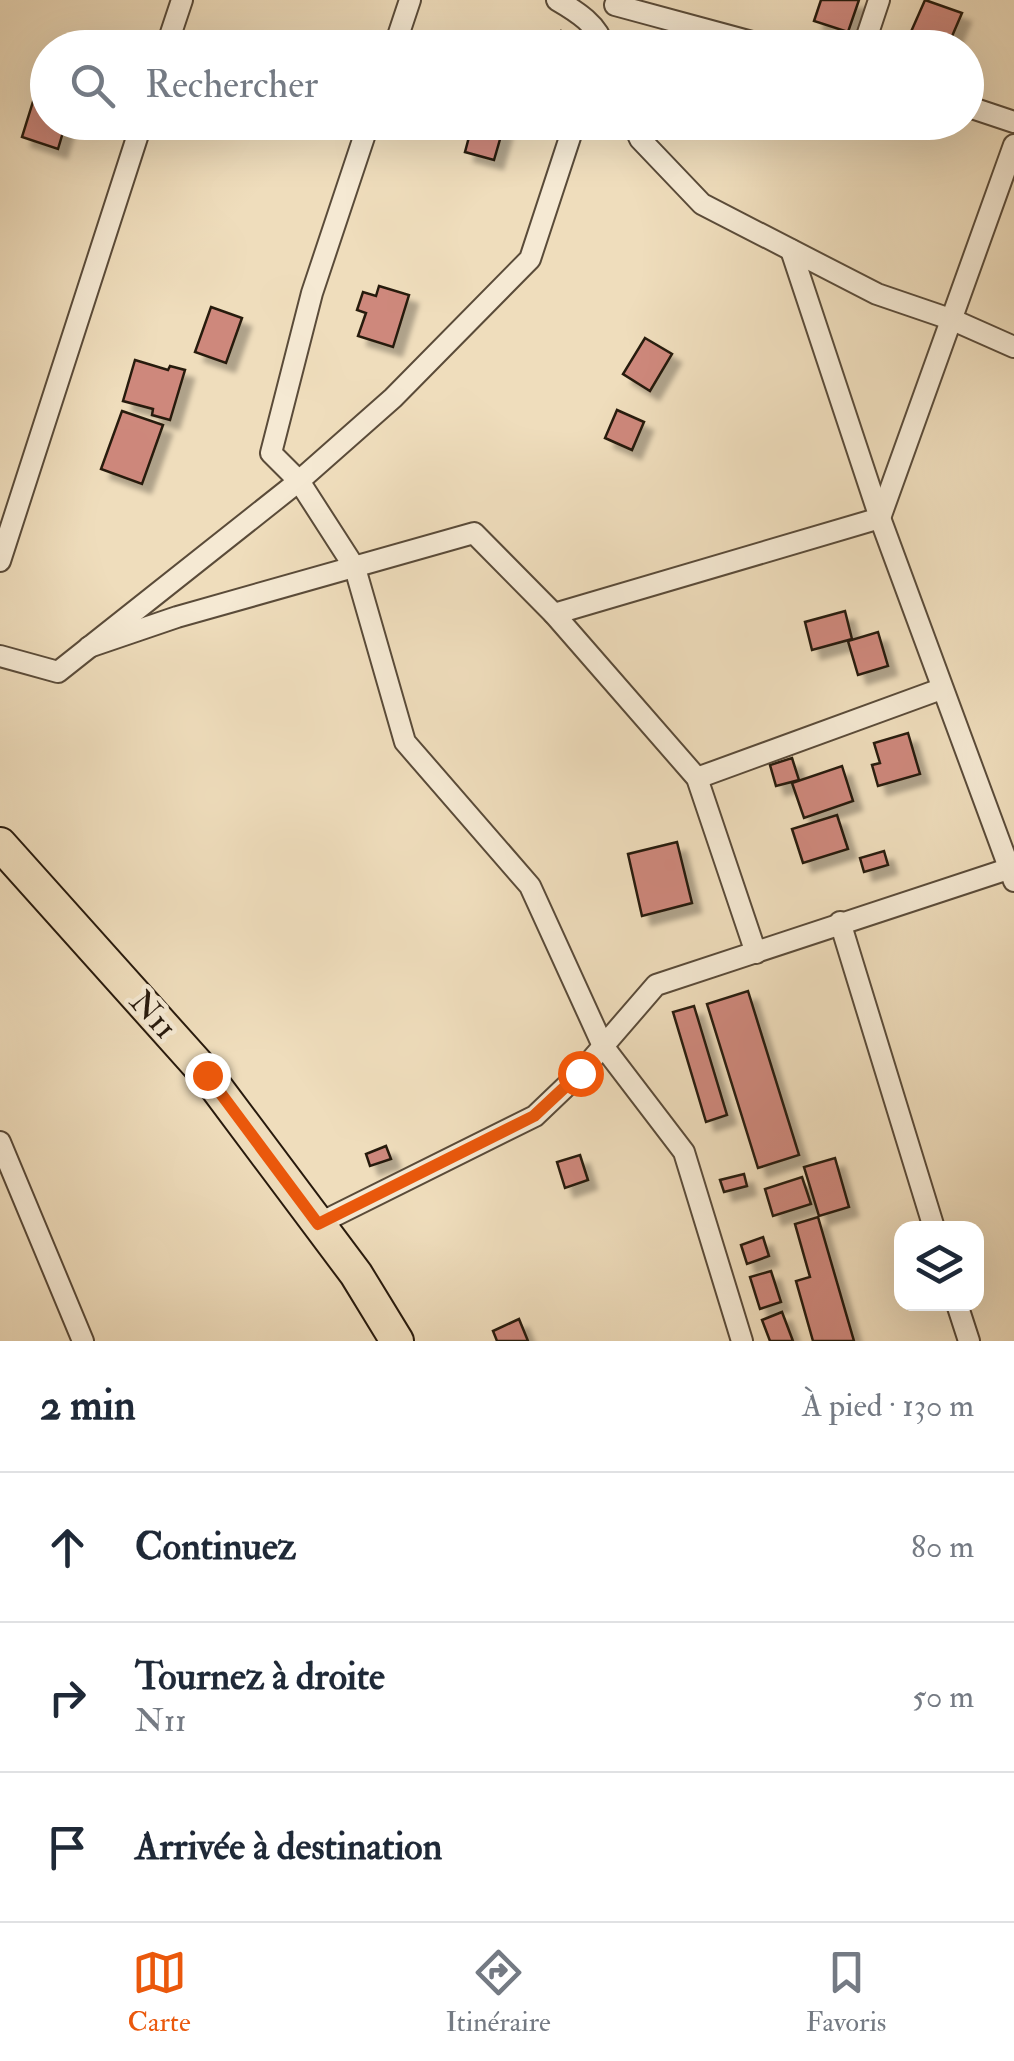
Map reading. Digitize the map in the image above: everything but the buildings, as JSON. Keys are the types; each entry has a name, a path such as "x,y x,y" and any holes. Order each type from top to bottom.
{"main road":[{"name":"N11","path":"0,844 207,1075 356,1274 398,1341"}],"street":[{"path":"172,30 182,0"},
{"path":"400,30 410,0"},
{"path":"557,0 582,16 592,30"},
{"path":"869,30 879,0"},
{"path":"608,30 616,3 711,30"},
{"path":"984,112 1014,122"},
{"path":"0,561 136,140"},
{"path":"363,140 312,293 271,453 299,481 355,568 404,742 530,886 603,1046 684,1152 742,1341"},
{"path":"0,656 58,672 299,481 393,398 530,259 570,140"},
{"path":"642,140 702,204 877,294 954,320 1014,347"},
{"path":"880,518 1014,145"},
{"path":"318,1224 534,1116 656,985 840,922 1013,872 940,689 791,250"},
{"path":"554,614 880,518"},
{"path":"89,647 177,617 474,533 554,614 697,778 756,953"},
{"path":"697,778 940,689"},
{"path":"840,922 932,1221"},
{"path":"0,1142 83,1341"},
{"path":"959,1311 969,1341"}],"route":[{"path":"207,1075 318,1224 534,1116 580,1073"}]}
